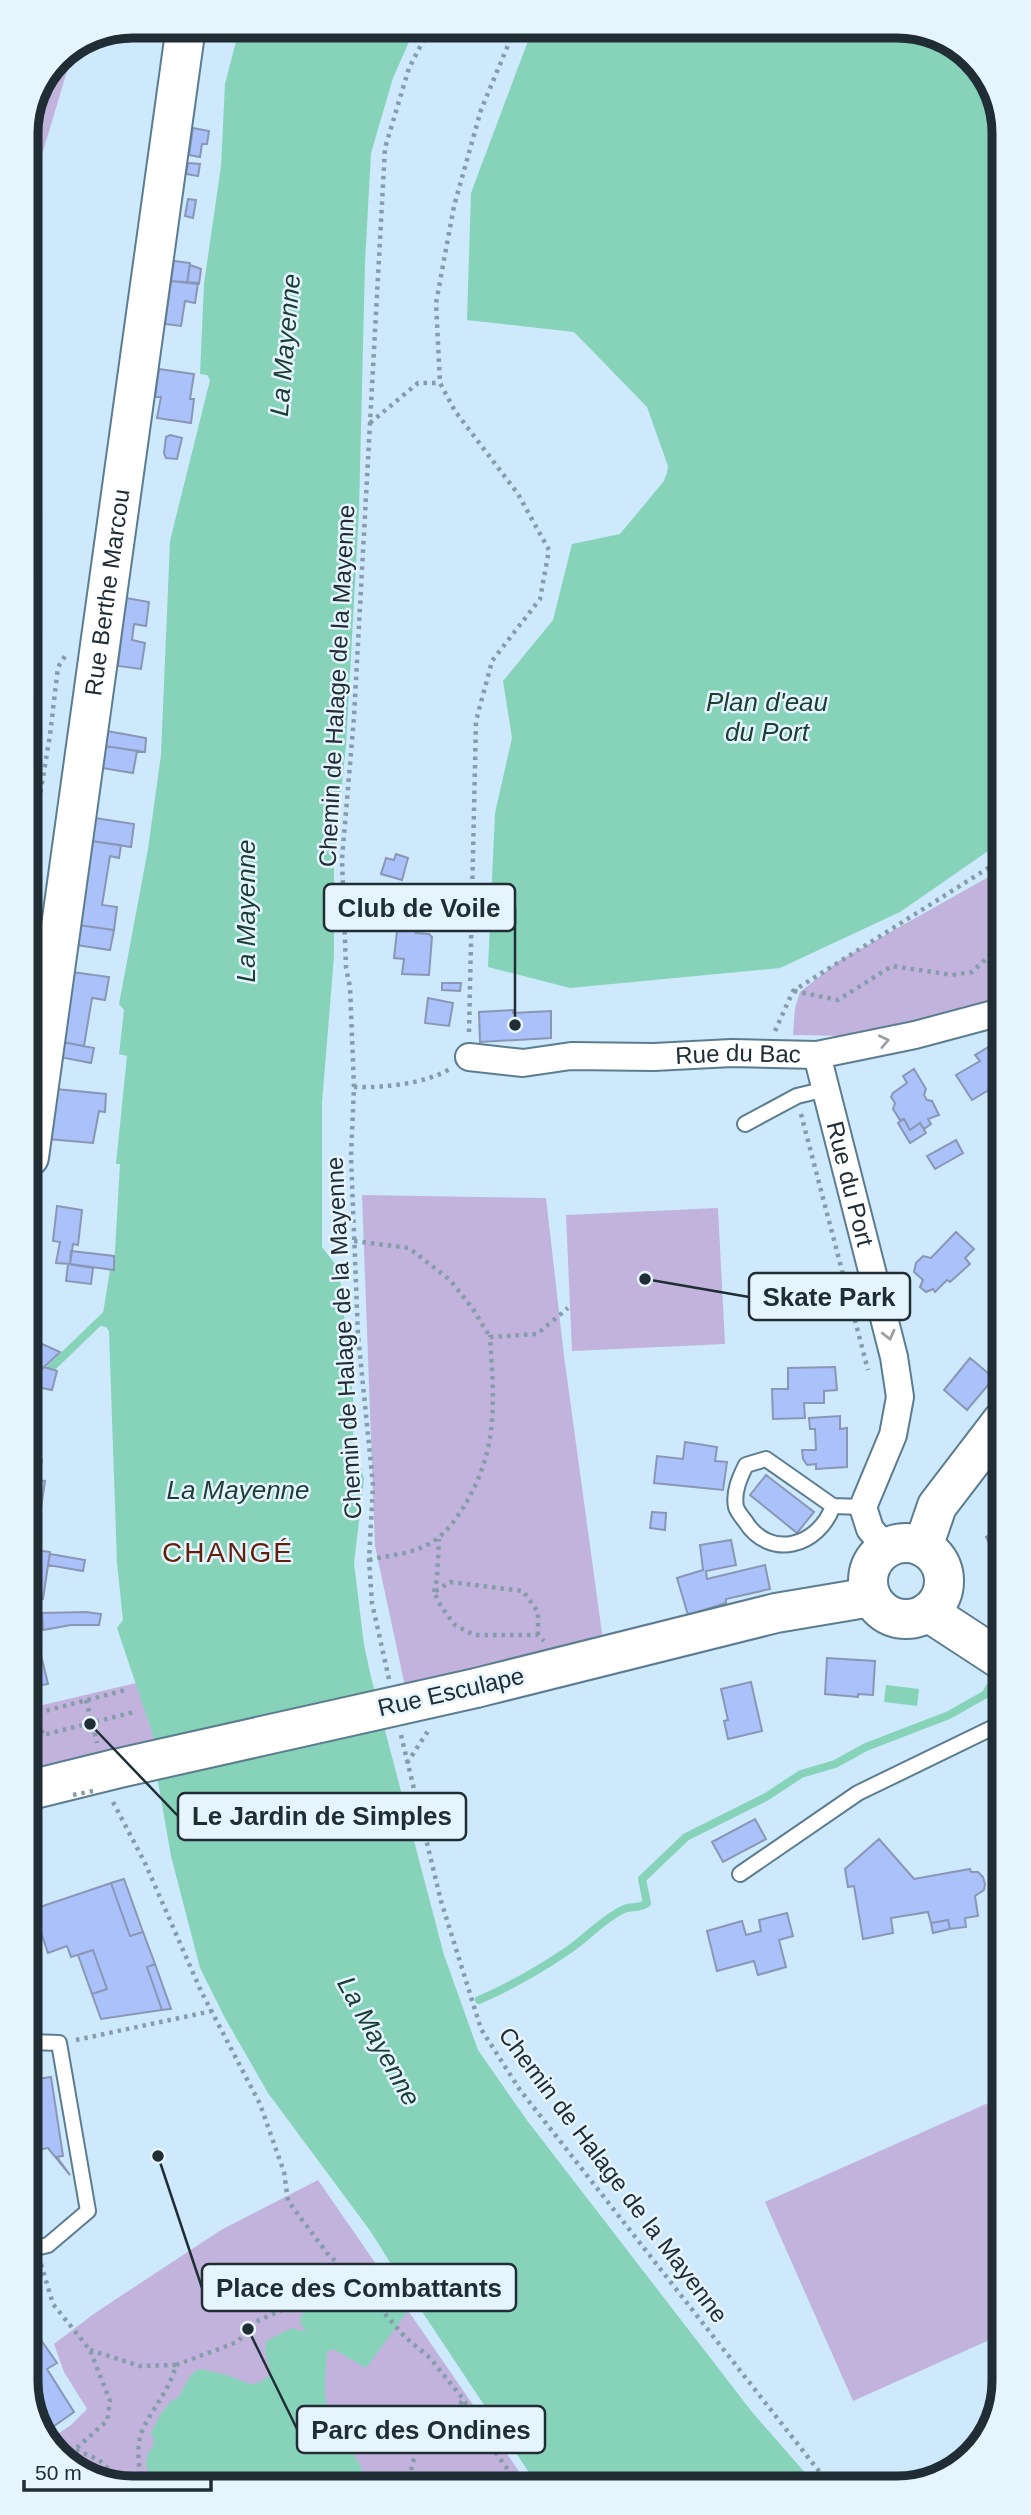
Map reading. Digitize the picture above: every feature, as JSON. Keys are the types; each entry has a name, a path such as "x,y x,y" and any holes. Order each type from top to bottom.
{"street":[{"name":"Rue Berthe Marcou","path":"39,1088 184,38"},
{"name":"Rue du Bac","path":"469,1057 523,1063 571,1056 654,1057 733,1053 817,1055 915,1035 992,1014"},
{"name":"Rue du Port","path":"817,1055 894,1357 901,1397 893,1435 863,1507"},
{"path":"863,1507 870,1528 905,1547 934,1555 941,1565 943,1591 938,1603 928,1612 918,1617 896,1618 886,1613 871,1597 868,1575 871,1564 905,1547 992,1433"},
{"name":"Rue Esculape","path":"38,1788 476,1688 776,1613 871,1597"},
{"path":"928,1612 992,1654"}],"lane":[{"path":"745,1124 797,1096 826,1089"},
{"path":"833,1506 828,1521 803,1541 781,1546 752,1532 736,1507 737,1482 746,1465 766,1459 833,1506 863,1507"},
{"path":"740,1874 858,1793 992,1728"},
{"path":"38,2042 59,2043 88,2211 48,2245 38,2247"}],"path":[{"name":"Chemin de Halage de la Mayenne","path":"390,1683 372,1603 369,1560 373,1485 358,1335 351,1156 354,1087 342,859 354,717 385,148 409,68 425,38"},
{"path":"354,1087 377,1088 402,1084 444,1072 469,1057 476,720 492,662 540,599 549,550 518,494 455,411 440,383 436,303 454,206 481,110 511,38"},
{"path":"370,423 418,383 440,383"},
{"path":"764,1054 793,990 992,866"},
{"path":"793,990 838,1000 892,966 952,975 972,972 992,954"},
{"path":"797,1096 872,1382"},
{"path":"354,1241 409,1248 450,1280 473,1309 490,1337 494,1396 491,1438 478,1483 457,1518 439,1538 407,1554 369,1560"},
{"path":"490,1337 537,1334 568,1308"},
{"path":"439,1538 437,1579 433,1592 455,1625 474,1635 538,1635 554,1649 561,1665"},
{"path":"433,1592 450,1582 523,1591 538,1612 538,1635"},
{"path":"38,1713 125,1690"},
{"path":"86,1700 108,1772 145,1863 212,2011 260,2104 284,2172 288,2201 312,2235 405,2337 430,2358 464,2400 484,2437 513,2476"},
{"path":"38,1725 43,1735 134,1712"},
{"name":"Chemin de Halage de la Mayenne","path":"398,1723 441,1901 481,2029 520,2090 823,2476"},
{"path":"407,1763 431,1725"},
{"path":"59,2043 212,2011"},
{"path":"38,2259 54,2304 90,2350 110,2402 107,2421 72,2454"},
{"path":"90,2350 140,2366 176,2365 237,2342 259,2320 292,2306 361,2286"},
{"path":"141,2476 142,2431 172,2382 176,2365"},
{"path":"410,2476 420,2440 464,2400"},
{"path":"76,2450 99,2460 114,2475"}],"shaded area":[{"path":"69,64 39,165 42,109 48,92"},
{"path":"992,875 992,1003 847,1036 793,1035 795,1008 800,992 839,961"},
{"path":"362,1195 546,1198 564,1356 604,1648 406,1691 375,1546"},
{"path":"718,1208 725,1344 572,1351 566,1215"},
{"path":"136,1683 155,1741 38,1766 38,1706"},
{"path":"992,2101 992,2339 853,2401 765,2202"},
{"path":"318,2180 522,2476 128,2476 97,2469 66,2449 56,2435 87,2409 64,2372 54,2344 95,2313 221,2230"}],"water":[{"name":"La Mayenne","path":"237,38 411,38 393,78 371,153 365,263 359,511 346,745 334,862 334,956 322,1103 322,1247 339,1269 354,1407 353,1440 364,1479 354,1563 364,1645 371,1677 444,1955 478,2050 526,2119 752,2412 808,2476 531,2476 415,2301 366,2368 333,2349 327,2352 327,2406 333,2423 356,2458 364,2476 149,2476 146,2464 154,2443 151,2433 160,2415 170,2402 179,2397 190,2376 199,2369 252,2384 261,2382 271,2373 265,2351 266,2341 292,2328 306,2332 300,2322 304,2307 326,2312 401,2280 371,2232 268,2093 200,1968 171,1856 157,1776 155,1741 117,1628 123,1620 117,1563 109,1331 101,1326 110,1270 114,1269 120,1164 116,1164 127,1056 119,1054 124,1010 119,1004 148,849 161,755 170,541 210,380 207,375 200,374 204,284 221,166 225,84"},
{"name":"Plan d'eau du Port","path":"529,39 916,40 945,51 965,66 980,86 992,121 992,848 900,912 780,968 570,988 488,967 495,813 512,738 503,681 553,620 572,544 620,534 664,481 668,466 647,407 574,332 467,320 471,193"},
{"path":"886,1685 919,1689 917,1706 884,1702"}],"building":[{"path":"193,128 209,131 207,144 202,144 200,157 189,155"},
{"path":"188,163 200,164 198,176 186,174"},
{"path":"188,199 196,200 193,218 185,216"},
{"path":"174,261 190,263 187,283 171,281"},
{"path":"190,265 201,269 199,284 187,283"},
{"path":"171,281 198,283 195,303 185,301 181,326 165,324"},
{"path":"159,369 194,374 190,399 194,399 191,423 157,418 161,397 155,397"},
{"path":"170,435 182,438 177,459 166,458 164,453 166,437"},
{"path":"126,598 149,602 146,626 134,624 132,640 145,643 141,669 118,666"},
{"path":"107,731 146,738 145,752 105,746"},
{"path":"105,746 137,751 133,773 102,768"},
{"path":"95,818 134,824 131,847 91,841"},
{"path":"91,841 121,845 119,858 110,856 102,905 117,907 114,930 78,925"},
{"path":"396,854 408,858 402,880 381,874 386,858 394,860"},
{"path":"401,923 417,924 416,933 429,934 432,937 429,975 402,974 404,959 394,958 397,931 401,931"},
{"path":"78,925 114,930 110,950 76,945"},
{"path":"72,972 109,977 105,1000 92,998 84,1046 62,1042"},
{"path":"442,983 461,983 460,991 442,990"},
{"path":"428,998 453,1003 449,1026 425,1023"},
{"path":"513,1010 513,1013 551,1011 551,1038 480,1042 479,1012"},
{"path":"62,1042 94,1048 91,1063 60,1057"},
{"path":"990,1046 992,1049 992,1088 972,1100 956,1075 980,1061 975,1055"},
{"path":"914,1069 926,1089 924,1095 927,1100 932,1101 939,1115 928,1119 931,1124 924,1129 920,1123 910,1130 904,1119 900,1120 893,1109 895,1103 891,1097 907,1083 903,1076"},
{"path":"56,1089 106,1094 105,1112 99,1111 93,1143 48,1139"},
{"path":"904,1119 910,1130 920,1123 926,1133 910,1143 898,1123"},
{"path":"956,1140 963,1153 935,1169 927,1156"},
{"path":"57,1206 82,1210 78,1245 73,1244 70,1264 56,1263 60,1242 53,1241"},
{"path":"956,1232 974,1249 965,1258 970,1264 935,1292 933,1289 926,1292 920,1287 923,1280 914,1272 916,1263 923,1256 931,1258"},
{"path":"71,1251 114,1256 114,1270 70,1264"},
{"path":"68,1264 93,1268 91,1284 66,1281"},
{"path":"42,1344 60,1352 41,1370 38,1369 38,1352"},
{"path":"970,1358 992,1376 992,1380 967,1410 944,1390"},
{"path":"44,1367 57,1371 52,1390 38,1387 38,1369"},
{"path":"835,1367 837,1390 824,1391 824,1403 804,1403 805,1418 773,1419 772,1389 788,1389 788,1368"},
{"path":"840,1416 840,1429 847,1428 847,1467 816,1469 816,1464 807,1465 802,1450 816,1450 815,1429 810,1429 809,1418"},
{"path":"685,1442 717,1447 715,1461 727,1462 723,1490 654,1483 657,1456 683,1459"},
{"path":"38,1459 42,1460 38,1482"},
{"path":"766,1475 814,1512 797,1533 750,1495"},
{"path":"39,1480 45,1481 39,1521 38,1521"},
{"path":"652,1512 666,1513 665,1530 650,1528"},
{"path":"992,1534 992,1549 986,1537"},
{"path":"731,1540 736,1565 706,1571 707,1579 765,1565 770,1589 726,1599 726,1603 688,1615 677,1578 703,1570 700,1545"},
{"path":"38,1550 50,1552 43,1599 38,1599"},
{"path":"50,1554 85,1560 83,1571 48,1565"},
{"path":"42,1613 101,1614 99,1625 71,1625 43,1630"},
{"path":"38,1647 48,1684 38,1686"},
{"path":"827,1658 875,1661 873,1695 858,1694 858,1697 825,1694"},
{"path":"751,1682 762,1731 728,1739 724,1721 728,1720 721,1689"},
{"path":"755,1819 766,1839 723,1862 712,1842"},
{"path":"879,1839 914,1879 970,1869 971,1872 978,1872 985,1884 984,1890 975,1896 978,1916 965,1918 966,1927 950,1929 948,1920 931,1923 928,1912 891,1918 893,1933 863,1939 854,1886 848,1887 845,1869"},
{"path":"124,1879 143,1932 130,1936 111,1883"},
{"path":"111,1883 130,1936 143,1932 155,1964 147,1967 162,2010 101,2019 92,1994 107,1989 93,1950 71,1957 67,1946 48,1953 38,1925 38,1908"},
{"path":"787,1913 793,1936 779,1940 786,1967 758,1975 754,1961 717,1971 707,1931 742,1921 746,1935 761,1931 759,1920"},
{"path":"948,1920 950,1929 933,1933 931,1923"},
{"path":"93,1950 107,1989 92,1994 78,1955"},
{"path":"155,1964 171,2009 162,2010 147,1967"},
{"path":"51,2077 63,2156 57,2157 70,2175 48,2148 38,2150 38,2079"},
{"path":"38,2336 57,2363 47,2369 74,2412 51,2428 48,2423 39,2394"}],"waterway":[{"path":"50,1369 107,1314 112,1313"},
{"path":"479,2000 548,1963 615,1914 647,1903 642,1879 686,1837 766,1797 801,1774 835,1764 866,1747 949,1715 986,1694 989,1688"}],"place":[{"name":"Club de Voile","path":"515,1025"},
{"name":"Skate Park","path":"645,1279"},
{"name":"Le Jardin de Simples","path":"90,1724"},
{"name":"Place des Combattants","path":"158,2156"},
{"name":"Parc des Ondines","path":"248,2329"}],"district":[{"name":"CHANGÉ","path":"228,1552"}]}
